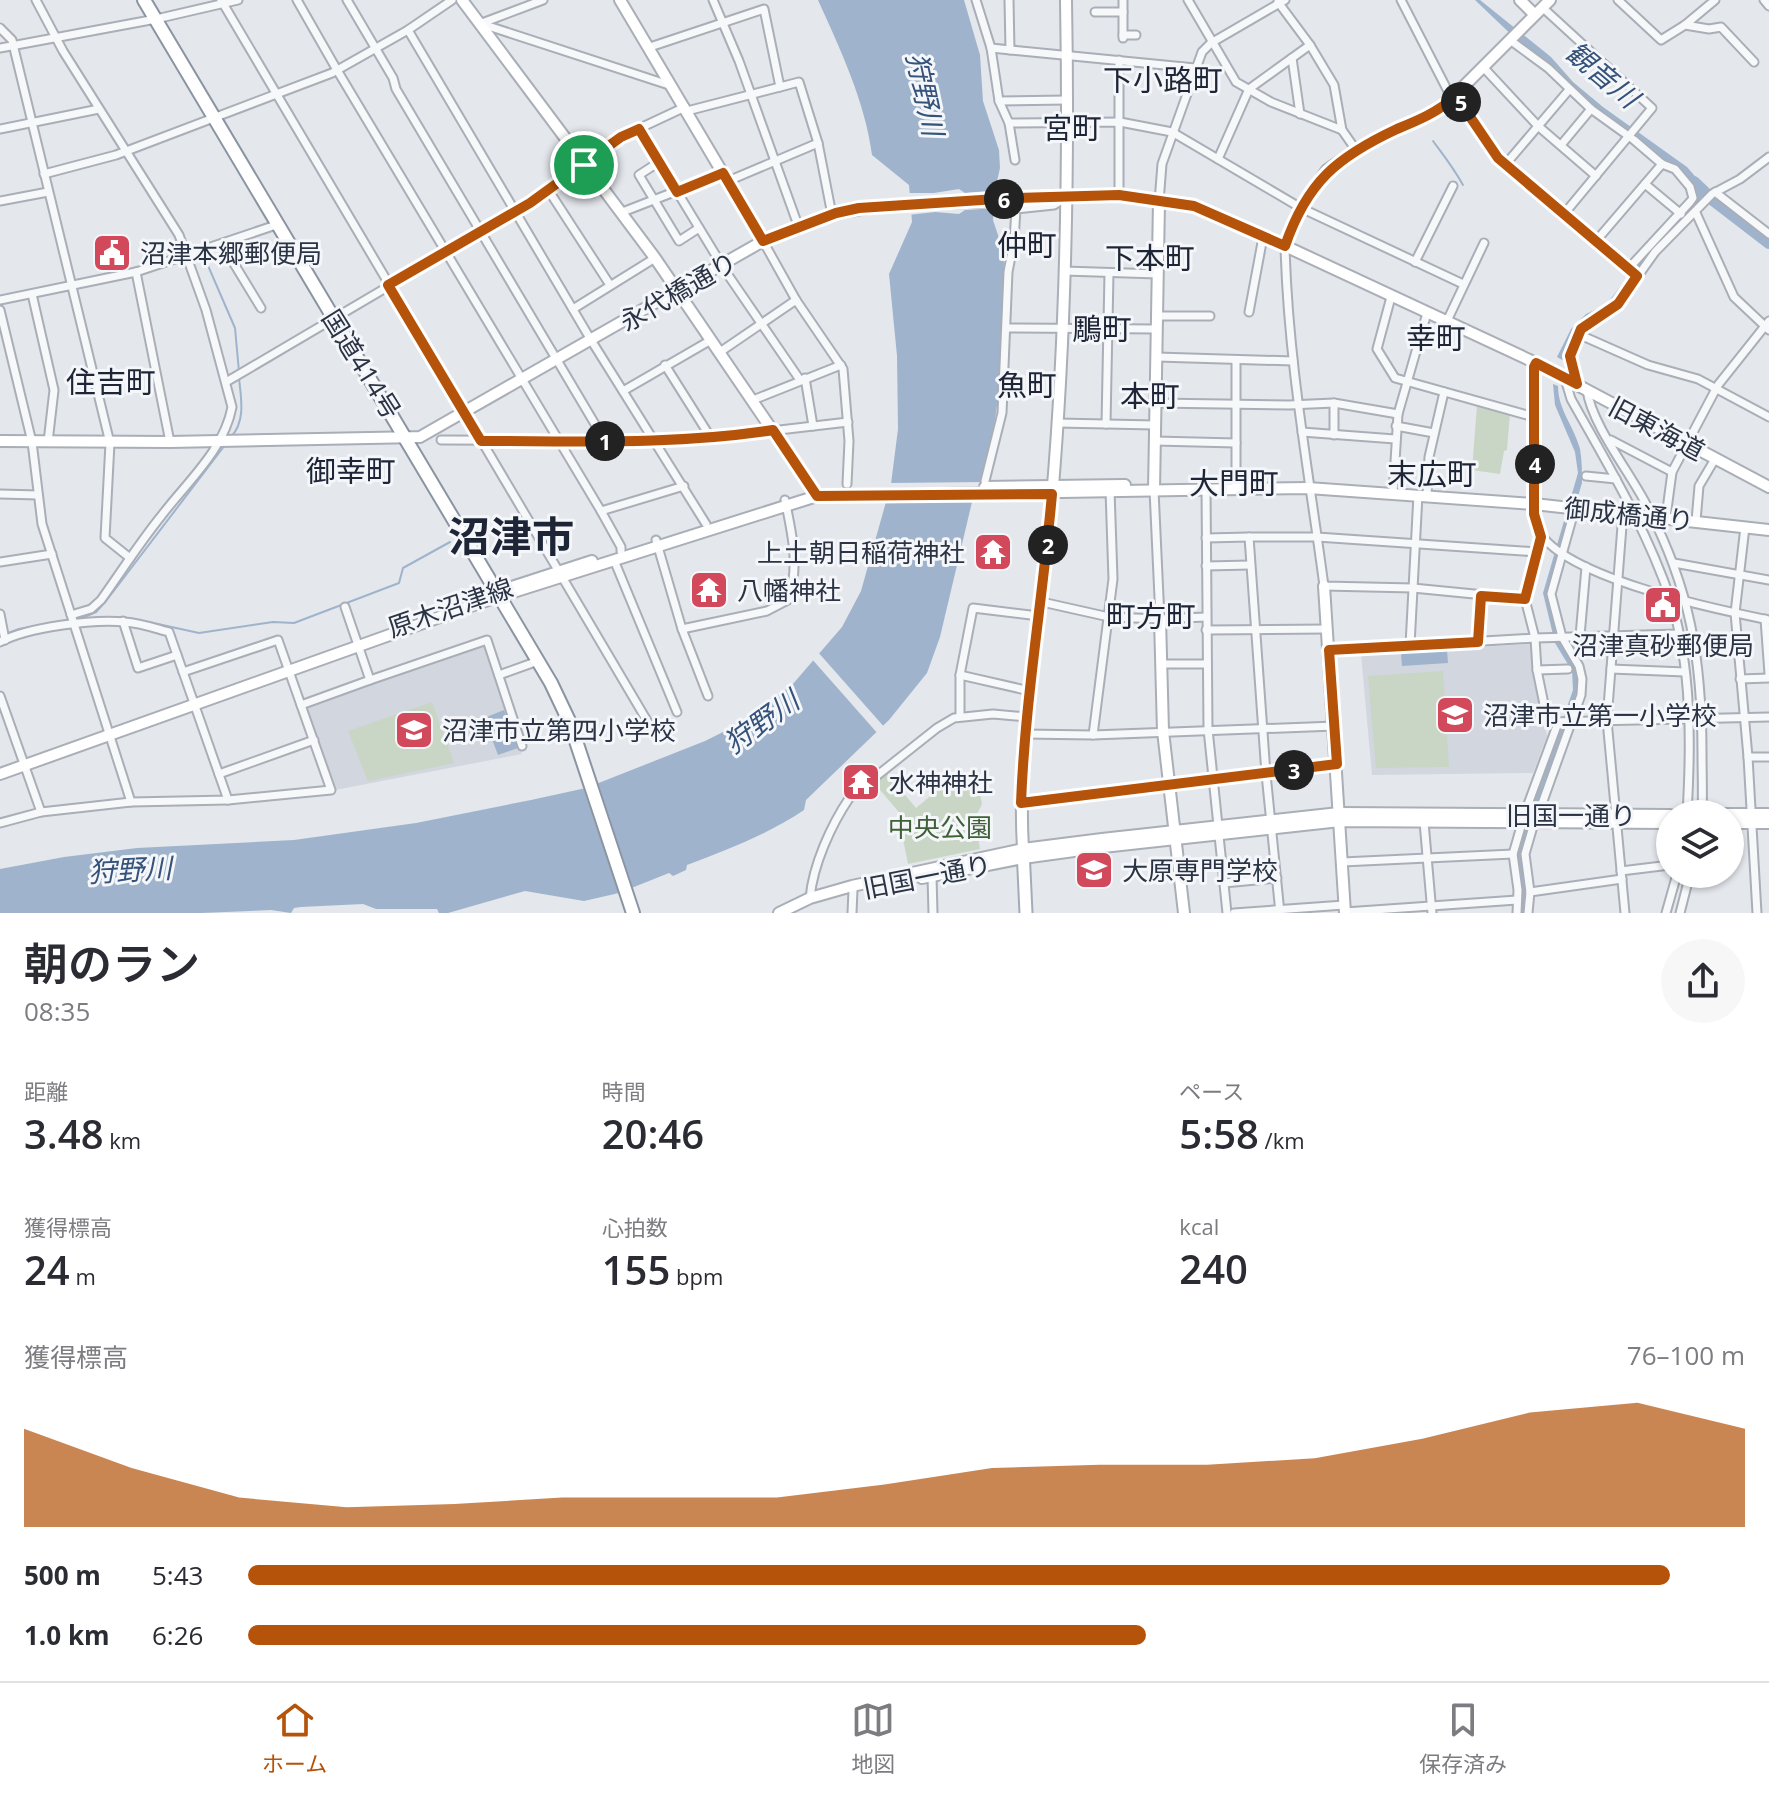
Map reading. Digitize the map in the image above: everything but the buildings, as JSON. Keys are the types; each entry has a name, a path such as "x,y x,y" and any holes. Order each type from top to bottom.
{"highway":[{"name":"国道414号","path":"144,0 333,319 408,439 561,701 631,907"}],"main road":[{"path":"462,0 655,258 815,494"},
{"path":"620,0 763,241"},
{"path":"1026,913 1021,803 1024,734 1042,602 1058,423 1067,197 1066,0"},
{"path":"1285,246 1301,208 1327,170 1356,150 1423,119 1454,97 1542,7 1520,0"},
{"name":"永代橋通り","path":"408,439 420,437 522,381 763,241 836,213 880,206 1014,204 1067,197 1119,195 1194,206 1263,237"},
{"path":"1154,490 1159,202"},
{"name":"旧東海道","path":"1263,237 1536,363 1769,487"},
{"path":"0,441 110,443 408,439"},
{"name":"御成橋通り","path":"1110,489 1134,485 1154,490 1308,488 1393,493 1572,507 1769,530"},
{"name":"原木沼津線","path":"657,542 706,524 815,494 850,489 1110,489"},
{"name":"原木沼津線","path":"0,774 24,762 357,642 786,502"},
{"path":"1324,586 1344,910"},
{"path":"1160,619 1163,731 1184,913"},
{"name":"原木沼津線","path":"0,767 24,762"},
{"path":"1744,820 1769,814"},
{"name":"旧国一通り","path":"810,898 852,886 1023,854 1340,817 1616,819 1656,816"},
{"name":"旧国一通り","path":"1340,817 1424,822 1530,819"},
{"path":"1744,817 1769,823"},
{"name":"旧国一通り","path":"1616,819 1656,822"},
{"name":"旧国一通り","path":"810,898 932,876 1023,854"},
{"path":"779,913 810,898"}],"street":[{"path":"36,0 63,51 189,255 232,407 229,422 219,441 101,600 91,609 71,615"},
{"path":"0,48 156,19 238,0"},
{"path":"297,0 621,547 617,555 677,712"},
{"path":"347,0 393,78 396,89 605,441"},
{"path":"44,174 125,151 337,70 408,30 452,0"},
{"path":"480,23 493,21 543,0"},
{"path":"713,0 799,228"},
{"path":"976,0 991,48 999,101 1009,123 1015,160"},
{"path":"1009,0 1010,50"},
{"path":"1123,0 1123,36 1136,35"},
{"path":"1188,0 1236,82 1271,102 1342,130"},
{"path":"1401,0 1454,97 1505,165 1637,276"},
{"path":"1618,0 1661,40 1715,0"},
{"path":"1764,0 1769,6"},
{"path":"1159,202 1162,164 1202,52 1211,43 1280,1 1334,85 1342,130 1356,150"},
{"path":"222,2 649,724"},
{"path":"1542,7 1652,108 1564,214"},
{"path":"650,47 764,9 780,87"},
{"path":"1095,12 1123,12"},
{"path":"480,23 673,86"},
{"path":"1685,25 1709,29 1721,27 1754,62"},
{"path":"0,28 14,46 110,443 105,538 130,558"},
{"path":"408,30 591,340 706,524"},
{"path":"1513,36 1568,91 1662,164 1675,169 1693,198 1705,203"},
{"path":"1218,159 1249,89 1310,45"},
{"path":"991,48 1195,68"},
{"path":"1292,58 1300,114"},
{"path":"1119,60 1119,195"},
{"path":"1484,68 1538,126 1596,176"},
{"path":"226,382 549,191 621,137 686,109 799,82 836,213"},
{"path":"1505,165 1568,91"},
{"path":"999,101 1067,100"},
{"path":"0,129 99,109"},
{"path":"1561,145 1591,109"},
{"path":"1009,123 1120,122 1172,132 1301,208 1463,284"},
{"path":"639,129 722,266 803,379 813,426"},
{"path":"620,213 775,162 818,143"},
{"path":"1702,800 1699,668 1685,599 1674,563 1652,515 1589,401 1570,356 1578,334 1587,323 1618,304 1655,252 1715,192 1740,179 1769,157"},
{"path":"659,162 639,175 654,201 679,241 699,228"},
{"path":"1596,241 1662,164"},
{"path":"1645,184 1681,214"},
{"path":"1415,262 1453,186"},
{"path":"549,191 610,285"},
{"path":"0,201 48,192"},
{"path":"1715,192 1769,234"},
{"path":"1629,268 1693,198"},
{"path":"989,487 1002,413 1014,204"},
{"path":"1666,517 1672,472 1717,388 1767,326 1734,297 1696,213"},
{"path":"0,300 136,272 279,224"},
{"path":"1249,312 1263,237"},
{"path":"763,241 796,300 841,365 848,422 850,489"},
{"path":"1446,323 1484,243"},
{"path":"222,244 261,308"},
{"path":"1285,246 1293,361 1308,488 1324,586 1413,588 1525,599"},
{"path":"573,309 655,258"},
{"path":"1064,271 1158,274"},
{"path":"136,272 170,442"},
{"path":"1106,424 1109,273"},
{"path":"32,294 54,390 48,442"},
{"path":"1391,297 1377,349 1395,378 1534,417"},
{"path":"720,352 796,300"},
{"path":"0,310 32,442 42,524 131,802"},
{"path":"1393,493 1398,414 1427,313"},
{"path":"1157,316 1210,316"},
{"path":"1008,328 1157,329"},
{"path":"1578,334 1622,355 1698,379 1769,417"},
{"path":"623,391 711,340"},
{"path":"1157,357 1293,361"},
{"path":"1236,360 1236,489"},
{"path":"1536,363 1533,372 1534,504 1541,537 1563,556 1617,580 1767,619 1769,676 1740,679"},
{"path":"665,365 711,438"},
{"path":"753,400 841,365"},
{"path":"1564,378 1571,399 1616,479 1628,513 1668,595 1685,672 1687,800"},
{"path":"1410,645 1422,495 1444,392"},
{"path":"1156,403 1334,403 1398,414"},
{"path":"1334,403 1334,435"},
{"path":"441,440 654,441 711,438 848,422"},
{"path":"1058,423 1155,425"},
{"path":"1396,426 1434,433"},
{"path":"1302,432 1395,439"},
{"path":"1609,438 1672,472"},
{"path":"1155,441 1236,443"},
{"path":"1696,521 1699,486 1715,459"},
{"path":"1586,476 1616,479"},
{"path":"601,511 684,486"},
{"path":"1093,735 1113,579 1110,489"},
{"path":"1206,489 1208,729 1227,913"},
{"path":"1154,490 1160,619"},
{"path":"0,494 38,495"},
{"path":"682,629 767,611 788,600 793,586 794,548 786,502"},
{"path":"1517,913 1518,890 1513,854 1581,695 1579,666 1562,637 1551,594 1563,556 1572,507"},
{"path":"1625,913 1607,720 1617,580 1628,513"},
{"path":"1745,527 1735,613 1748,757 1757,913"},
{"path":"1249,537 1266,774 1280,911"},
{"path":"1206,538 1317,537 1537,552"},
{"path":"1541,537 1525,599 1535,638 1537,670 1547,719 1571,723 1769,717"},
{"path":"657,542 682,629 708,696"},
{"path":"0,562 52,554"},
{"path":"1674,563 1769,580"},
{"path":"1206,566 1250,565"},
{"path":"1580,636 1586,567"},
{"path":"1478,642 1481,596"},
{"path":"1042,602 1109,617 1206,617"},
{"path":"345,607 370,680"},
{"path":"960,716 960,675 973,608 1039,616"},
{"path":"0,614 2,641 24,632 123,621 169,632 228,800"},
{"path":"123,621 138,668 177,655"},
{"path":"1206,630 1327,629"},
{"path":"1329,650 1535,638 1679,634"},
{"path":"0,823 41,812 131,802 228,800 331,790 278,640 183,672"},
{"path":"301,705 487,640 522,746"},
{"path":"499,675 538,661"},
{"path":"1161,664 1207,664"},
{"path":"1537,670 1568,669"},
{"path":"1611,669 1685,672"},
{"path":"960,675 1030,691"},
{"path":"0,696 41,812"},
{"path":"810,898 824,851 840,812 850,797 937,728 960,716 1026,717"},
{"path":"1528,913 1530,892 1525,854 1530,819 1558,723"},
{"path":"1024,734 1093,735 1335,726"},
{"path":"219,774 314,740"},
{"path":"1748,757 1769,757"},
{"path":"1021,803 1337,764"},
{"path":"1424,822 1432,910"},
{"path":"1342,862 1513,854"},
{"path":"1530,892 1656,868"},
{"path":"932,876 933,913"},
{"path":"1224,883 1277,878"},
{"path":"1666,913 1673,888"},
{"path":"1680,913 1686,888"},
{"path":"852,913 853,890"},
{"path":"1234,913 1432,910 1517,900"},
{"path":"1475,904 1476,913"}],"shaded area":[{"name":"沼津市立第四小学校","path":"483,644 522,754 335,790 306,706"},
{"name":"沼津市立第一小学校","path":"1532,644 1547,736 1533,773 1372,775 1361,654"}],"green space":[{"path":"1477,405 1510,413 1507,450 1504,451 1500,474 1472,470"},
{"path":"1443,671 1449,767 1376,768 1368,676"},
{"path":"432,702 454,763 368,781 348,731"},
{"name":"中央公園","path":"887,773 916,808 951,779 977,779 982,804 975,818 980,849 908,864 903,839 909,824 875,784"}],"water":[{"name":"狩野川","path":"818,0 964,0 980,55 983,101 999,150 1000,168 993,220 1004,253 1003,326 1002,369 994,427 984,473 972,502 940,637 927,673 889,720 806,800 804,810 790,819 747,841 687,865 686,870 673,876 669,873 619,893 584,901 525,891 448,913 439,913 437,909 376,909 363,904 301,907 294,908 291,913 271,910 0,913 0,869 137,848 294,840 416,823 586,788 705,741 737,725 792,685 842,627 861,591 891,484 898,429 897,356 889,274 912,222 909,185 872,155 858,95"},
{"path":"1475,0 1480,0 1551,57 1573,82 1603,107 1687,167 1707,190 1611,305 1577,328 1564,361 1557,357 1571,329 1586,314 1606,305 1696,197 1690,181 1679,169 1650,151 1640,139 1569,86 1557,69 1520,43"},
{"path":"1553,384 1558,386 1561,403 1580,449 1582,483 1549,593 1578,668 1580,682 1528,833 1526,913 1519,913 1516,852 1573,690 1572,671 1555,643 1543,593 1578,473 1575,452 1555,405"},
{"path":"1447,650 1448,663 1402,666 1401,653"},
{"path":"504,710 518,748 498,755 484,718"}],"pier":[{"path":"959,189 965,193 999,190 999,208 965,210 959,214 935,212 908,215 906,193"},
{"path":"985,482 978,499 884,499 888,483"},
{"path":"817,651 886,729 879,735 811,658"},
{"path":"597,780 634,892 620,897 582,784"}],"waterway":[{"path":"1433,141 1463,185"},
{"path":"1694,182 1769,243"},
{"path":"203,254 235,328 239,372"},
{"path":"231,437 241,417 239,378"},
{"path":"82,618 96,612 106,601 225,445"},
{"path":"113,618 199,633 273,622 294,623 399,583 403,568 450,542"},
{"path":"0,636 19,629 69,620"}],"place":[{"name":"沼津本郷郵便局","path":"112,253"},
{"name":"上土朝日稲荷神社","path":"993,552"},
{"name":"八幡神社","path":"709,590"},
{"name":"沼津真砂郵便局","path":"1663,605"},
{"name":"沼津市立第一小学校","path":"1455,715"},
{"name":"沼津市立第四小学校","path":"414,730"},
{"name":"水神神社","path":"861,782"},
{"name":"大原専門学校","path":"1094,870"}],"district":[{"name":"下小路町","path":"1163,79"},
{"name":"宮町","path":"1072,127"},
{"name":"仲町","path":"1027,244"},
{"name":"下本町","path":"1150,257"},
{"name":"鵰町","path":"1102,328"},
{"name":"幸町","path":"1436,337"},
{"name":"住吉町","path":"111,381"},
{"name":"魚町","path":"1027,384"},
{"name":"本町","path":"1150,395"},
{"name":"御幸町","path":"351,470"},
{"name":"末広町","path":"1432,473"},
{"name":"大門町","path":"1234,482"},
{"name":"沼津市","path":"511,535"},
{"name":"町方町","path":"1151,615"}],"route":[{"path":"1456,96 1498,158 1637,276 1618,304 1581,329 1570,356 1577,384 1536,363 1534,367 1534,514 1541,537 1525,599 1481,596 1478,642 1329,650 1337,764 1021,803 1024,734 1042,602 1052,494 817,496 773,430 654,441 481,441 388,285 530,203 584,165 621,137 639,129 677,192 723,173 763,241 836,213 859,208 1119,195 1194,206 1285,246 1301,208 1327,170 1356,150 1423,119 1456,96"}],"water label":[{"name":"観音川","path":"1603,74"}]}
